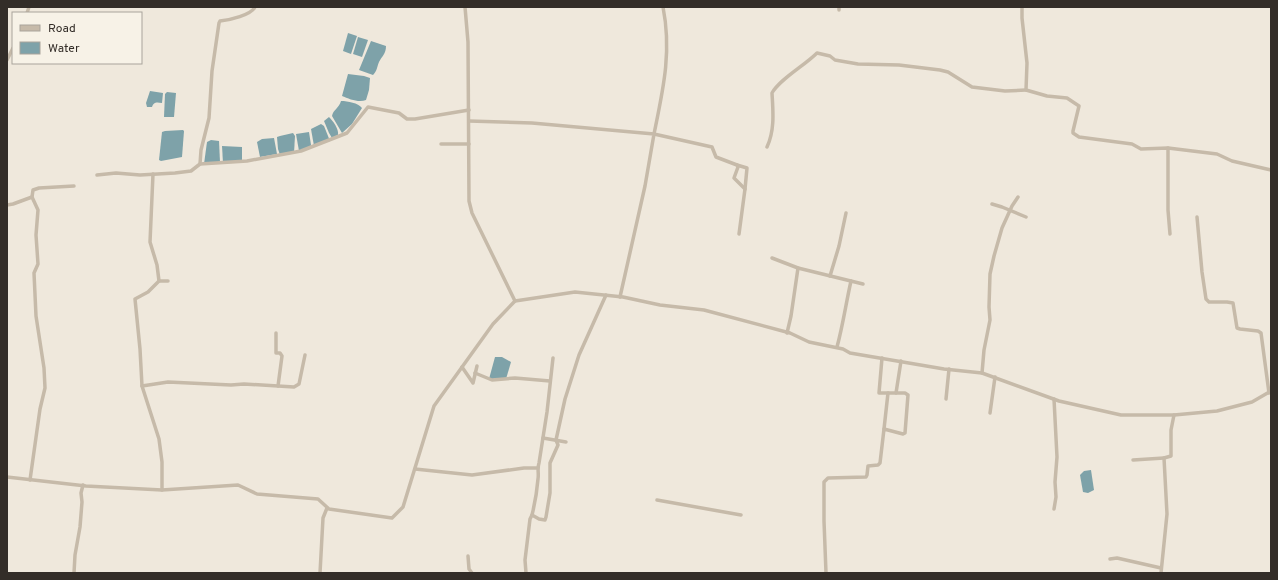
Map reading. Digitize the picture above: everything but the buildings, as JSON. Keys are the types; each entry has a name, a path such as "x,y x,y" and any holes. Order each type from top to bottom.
{"street":[{"path":"200,164 201,150 209,118 212,71 220,20 235,19 253,11 255,7"},
{"path":"464,7 468,42 469,201 472,213 516,301"},
{"path":"620,297 645,186 667,65 666,30 663,7"},
{"path":"1022,7 1027,63 1026,90"},
{"path":"7,60 12,50"},
{"path":"767,148 772,134 774,101 772,93 786,78 807,63 816,53 830,56 835,60 858,64 899,65 940,70 948,72 972,87 1006,91 1026,90 1047,96 1067,98 1079,106 1073,131 1079,137 1132,144 1141,149 1168,148 1217,154 1232,161 1271,170"},
{"path":"97,175 116,173 140,175 175,173 191,170 200,164 247,161 301,151 347,133 368,107 399,113 407,119 425,119 469,110"},
{"path":"469,121 532,123 654,134 712,147 716,157 747,168 739,234"},
{"path":"441,144 469,144"},
{"path":"1168,148 1168,210 1170,234"},
{"path":"737,165 738,167 734,178 745,189"},
{"path":"153,174 150,242 157,265 159,281"},
{"path":"30,480 40,409 45,388 44,368 36,316 34,273 38,264 36,235 38,210 32,197 33,190 39,188 74,186"},
{"path":"7,205 32,197"},
{"path":"982,373 984,350 990,320 990,274 1002,228 1018,197"},
{"path":"992,204 1026,217"},
{"path":"830,276 839,246 846,213"},
{"path":"7,477 82,485 162,490 238,485 258,494 318,499 329,509 392,518 403,508 434,406 493,324 516,301 575,292 606,295 660,305 704,310 787,333 809,342 843,348 850,353 982,373 1059,402 1121,415 1174,415 1217,411 1252,402 1270,392 1261,333 1258,331 1240,330 1238,328 1233,303 1209,302 1206,299 1197,217"},
{"path":"772,258 798,268 863,284"},
{"path":"787,333 798,268"},
{"path":"162,490 162,462 159,439 142,386 135,299 148,292 159,281 168,281"},
{"path":"837,347 851,281"},
{"path":"532,515 539,519 546,519 550,493 550,463 558,445 556,440 565,399 579,355 606,295"},
{"path":"276,332 276,353 280,353 282,356 278,386"},
{"path":"142,386 168,382 294,387 299,384 305,355"},
{"path":"526,573 525,560 530,520 537,498 539,475 537,468 547,412 553,358"},
{"path":"882,358 879,393 905,393 908,395 905,433 903,434 884,429"},
{"path":"896,393 901,361"},
{"path":"462,367 473,382 477,366"},
{"path":"946,399 950,369"},
{"path":"475,373 492,380 515,378 550,382"},
{"path":"990,413 995,377"},
{"path":"826,573 824,482 828,478 866,477 868,466 878,465 880,463 888,393"},
{"path":"1054,399 1057,458 1055,482 1056,497 1054,509"},
{"path":"1133,460 1164,458 1171,456 1171,430 1174,415"},
{"path":"543,438 566,442"},
{"path":"1161,573 1167,514 1164,458"},
{"path":"415,469 472,475 524,468 537,468"},
{"path":"74,573 75,555 80,527 82,485"},
{"path":"657,500 741,515"},
{"path":"320,573 323,518 327,508"},
{"path":"468,556 469,569 472,573"},
{"path":"1110,559 1117,558 1161,568"}],"water":[{"path":"348,33 357,36 351,54 343,51"},
{"path":"358,37 368,40 362,57 353,54"},
{"path":"371,41 386,46 385,53 373,75 359,70"},
{"path":"348,74 370,78 366,100 357,101 342,96"},
{"path":"150,91 163,93 162,103 158,102 152,107 147,107 146,103"},
{"path":"167,92 176,93 174,117 164,117 165,94"},
{"path":"341,101 353,103 362,108 352,124 342,133 332,116"},
{"path":"329,117 338,130 338,135 332,138 324,121"},
{"path":"321,124 324,126 330,141 314,146 311,129"},
{"path":"183,130 182,157 161,161 159,160 162,132"},
{"path":"309,132 310,148 299,151 296,134"},
{"path":"293,133 295,136 294,153 280,155 277,137"},
{"path":"274,138 277,154 260,157 257,142 262,139"},
{"path":"211,140 219,141 220,162 204,164 207,142"},
{"path":"222,146 242,147 242,162 223,163"},
{"path":"495,357 502,357 511,362 506,379 489,379"},
{"path":"1091,470 1094,490 1088,493 1083,492 1080,475 1084,471"}]}
